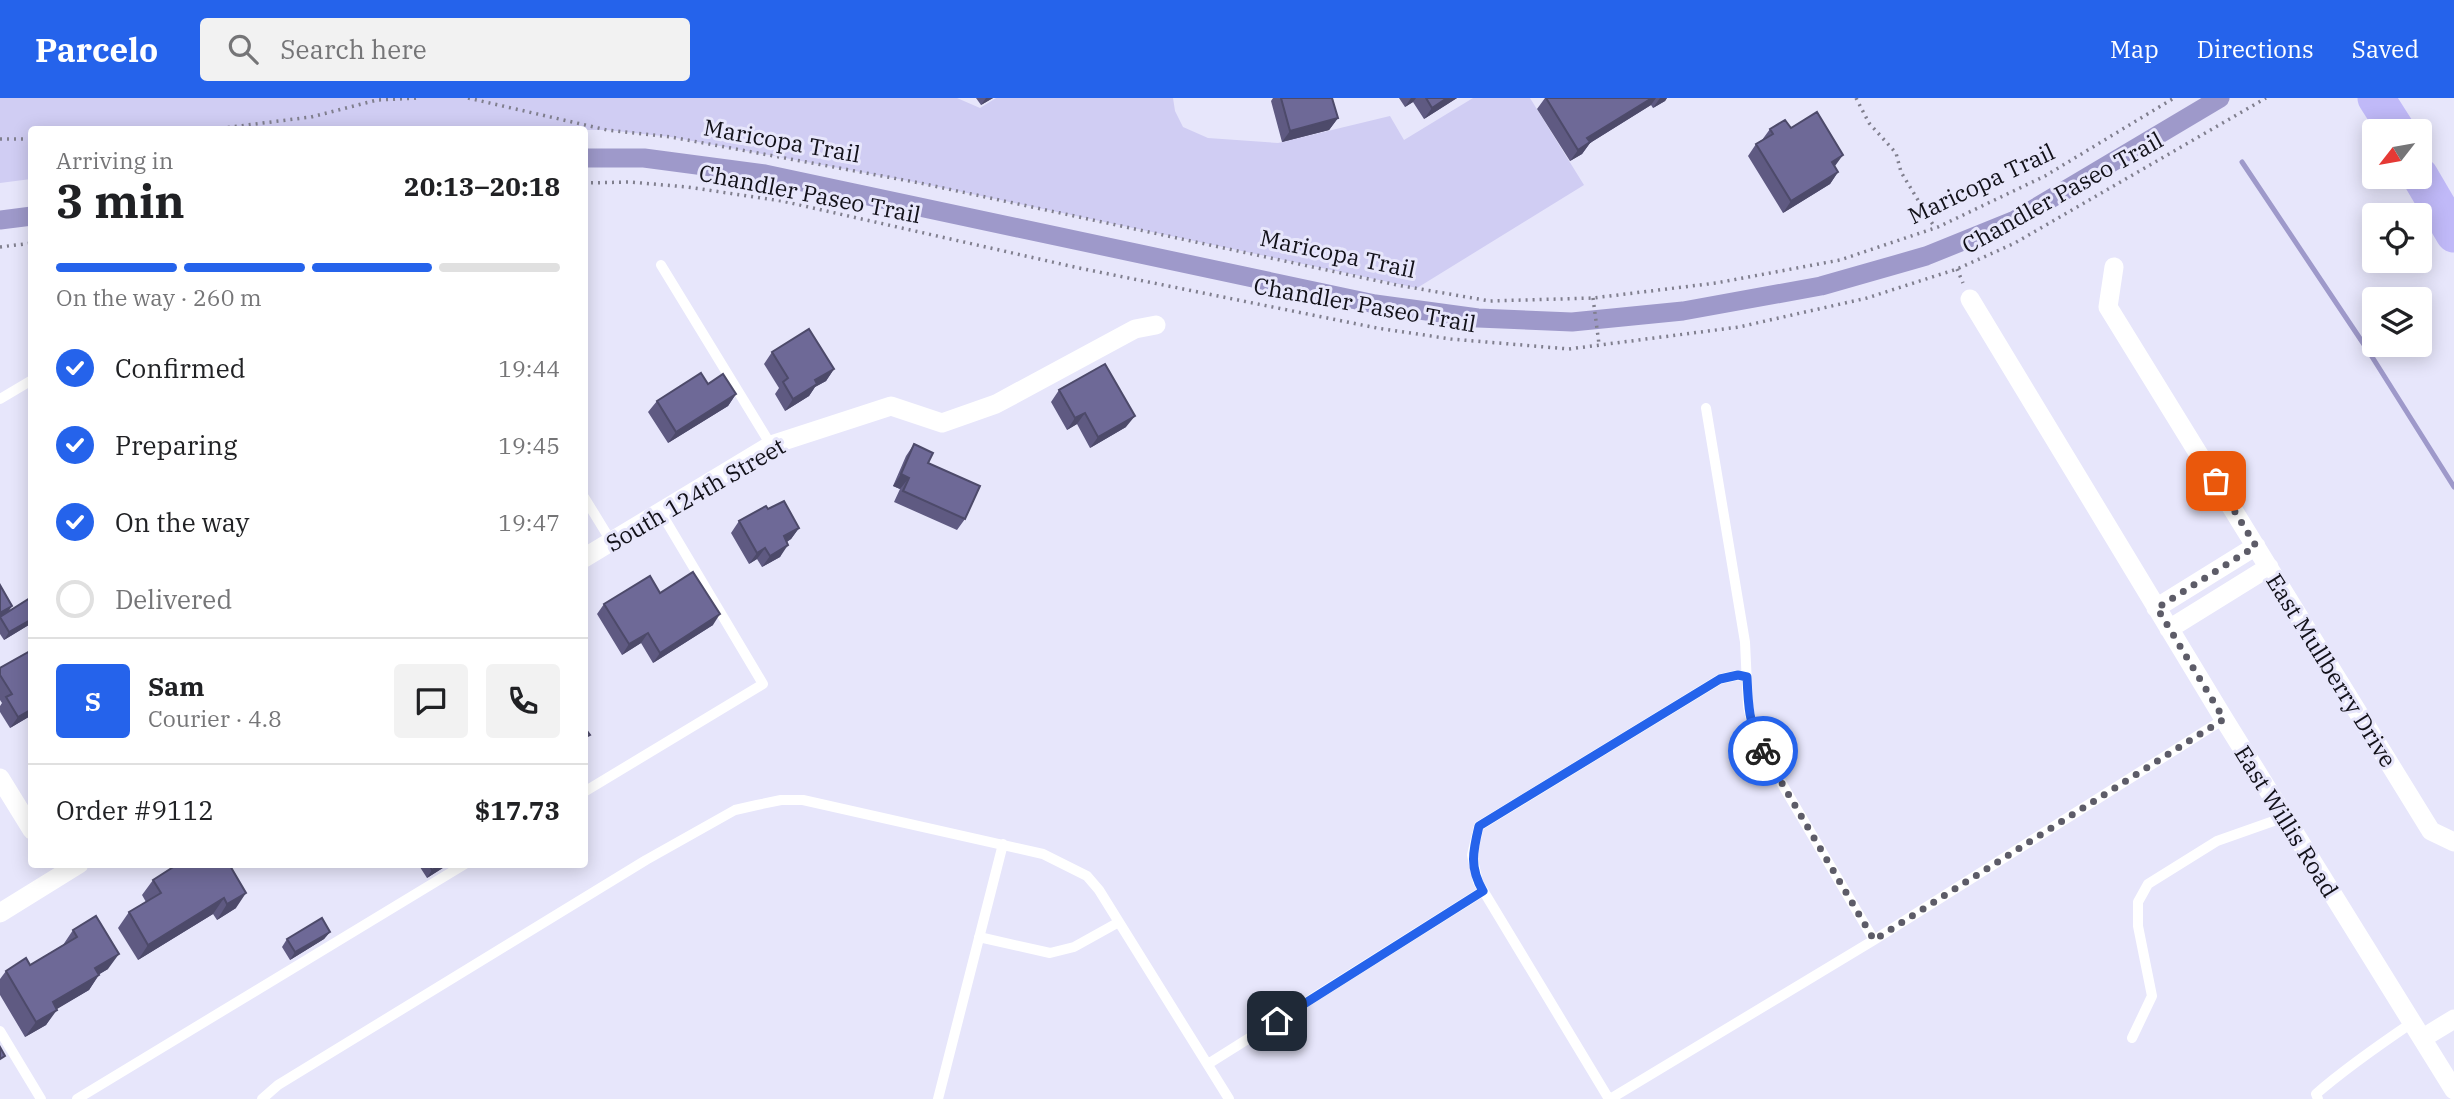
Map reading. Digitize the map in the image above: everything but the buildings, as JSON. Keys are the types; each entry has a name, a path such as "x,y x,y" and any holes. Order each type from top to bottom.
{"highway":[{"path":"2376,98 2389,119"},
{"path":"2432,187 2454,221"},
{"path":"2428,189 2454,234"}],"street":[{"name":"East Mullberry Drive","path":"2114,267 2108,307 2431,831 2454,842"},
{"name":"East Willis Road","path":"1970,299 2224,719 2454,1090"},
{"name":"South 124th Street","path":"588,555 771,445 891,406 942,423 996,404 1135,330 1156,325"},
{"path":"2157,608 2256,546"},
{"path":"2169,629 2269,567"},
{"path":"2213,573 2226,593"},
{"path":"0,778 28,824"},
{"path":"0,913 56,871"},
{"path":"2418,1030 2454,1019"}],"lane":[{"path":"661,265 771,445"},
{"path":"0,399 28,382"},
{"path":"1706,408 1745,642 1748,706 1755,738 1874,940"},
{"path":"588,504 611,541"},
{"path":"588,790 764,684 660,511"},
{"path":"1747,677 1738,675 1720,679 1479,826 1472,855 1478,882 1610,1099 1874,940 2224,719"},
{"path":"262,1099 278,1085 646,860 735,810 781,800 803,800 1003,844 1043,854 1087,876 1099,890 1229,1099"},
{"path":"2132,1038 2152,996 2138,926 2138,902 2148,884 2217,841 2285,817"},
{"path":"937,1099 1003,844"},
{"path":"77,1099 458,868"},
{"path":"1208,1065 1483,891"},
{"path":"979,937 1050,953 1074,947 1119,922"},
{"path":"2318,1099 2316,1094 2367,1052 2418,1030"},
{"path":"0,1031 41,1099"}],"path":[{"path":"239,126 311,117 377,100 419,98"},
{"name":"Maricopa Trail","path":"468,98 607,130 671,137 920,183 1490,301 1593,298 1716,283 1840,260 1936,228 2045,176 2174,98"},
{"path":"1856,98 1868,122 1896,153 1901,172 1936,228"},
{"name":"Chandler Paseo Trail","path":"588,183 630,182 687,187 782,201 1079,268 1377,328 1451,339 1569,349 1739,327 1867,298 1957,269 2015,243 2266,98"},
{"path":"0,139 28,139"},
{"path":"0,247 28,244"},
{"path":"1593,298 1599,344"}],"shaded area":[{"path":"0,98 957,98 980,108 996,98 1173,98 1175,111 1183,127 1208,138 1278,143 1390,116 1404,140 1473,98 1530,98 1584,185 1417,288 920,183 671,137 588,130 588,126 28,126 28,179 0,183"}],"waterway":[{"path":"588,158 644,158 765,174 1375,304 1478,318 1572,322 1683,311 1821,286 1926,256 2015,220 2220,98"},
{"path":"2242,162 2369,352 2454,487"},
{"path":"0,220 28,216"}],"way so far":[{"path":"1763,751 1874,940 2224,719 2157,608 2256,546 2216,481"}],"route":[{"path":"1277,1021 1483,891 1478,882 1472,855 1479,826 1720,679 1738,675 1747,677 1748,706 1755,738 1763,751"}]}
